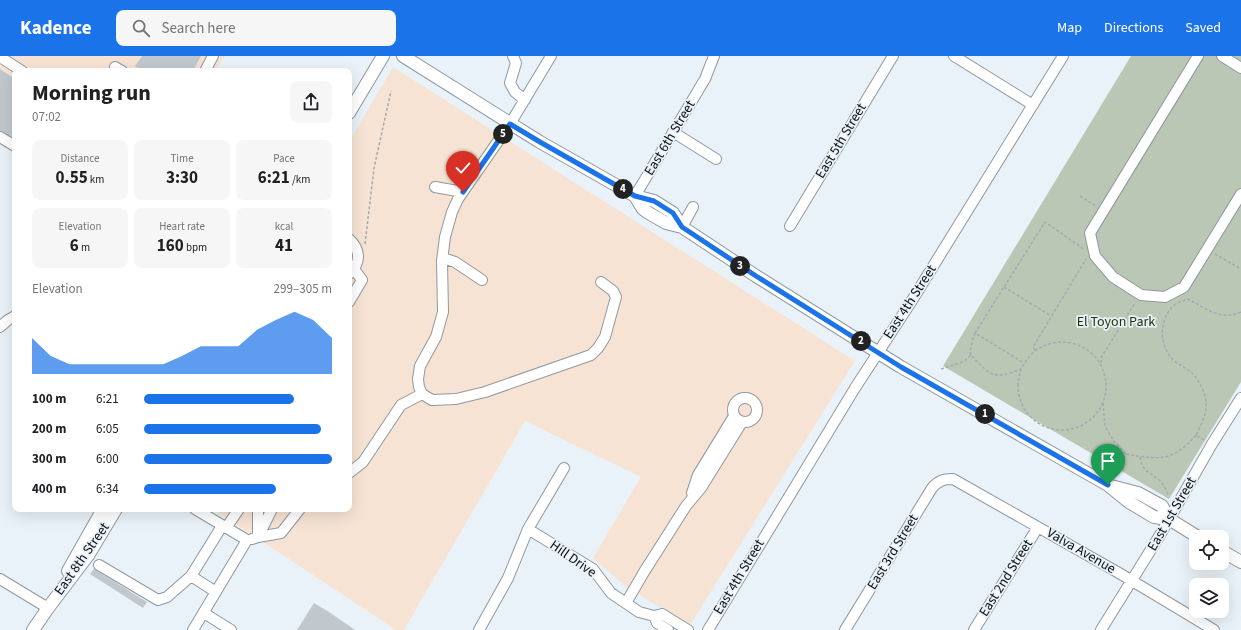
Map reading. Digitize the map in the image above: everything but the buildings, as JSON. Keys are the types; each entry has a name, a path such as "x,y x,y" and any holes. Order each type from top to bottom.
{"main road":[{"path":"352,107 383,56"},
{"path":"403,56 510,124 635,196 643,209 666,223 682,227 756,276 901,367 1108,485 1138,493 1162,506 1168,520 1189,532"},
{"name":"East 8th Street","path":"48,608 101,512"},
{"name":"East 8th Street","path":"33,630 89,554 114,512"},
{"path":"1229,555 1241,562"}],"street":[{"path":"207,68 213,56"},
{"path":"513,56 516,63 510,83 524,100"},
{"path":"551,56 510,124 463,192 452,212 445,237 443,258 443,312 436,337 420,366 418,380 422,394 432,400 462,398 485,392 591,355 598,348 605,337 616,297 613,291 601,282"},
{"name":"East 6th Street","path":"635,196 705,79 714,56"},
{"name":"East 5th Street","path":"790,226 893,56"},
{"path":"954,56 1033,105"},
{"name":"East 4th Street","path":"708,630 748,562 1063,56"},
{"path":"1198,56 1090,233 1095,256 1113,277 1141,295 1166,297 1184,287 1241,194"},
{"path":"1222,56 1241,68"},
{"path":"0,58 17,68"},
{"path":"673,132 716,159"},
{"path":"0,137 12,144"},
{"path":"435,187 463,192"},
{"path":"682,227 693,207"},
{"path":"352,242 356,245 358,257 352,272 362,280 352,297"},
{"path":"443,258 455,262 482,280"},
{"path":"0,327 12,318"},
{"path":"352,471 363,462 401,405 422,394"},
{"name":"East 1st Street","path":"1101,630 1132,581 1212,444 1241,398"},
{"path":"739,399 750,399 756,405 760,418 750,420 738,419 732,409 736,402 739,399"},
{"path":"626,603 686,506 698,475 738,419"},
{"path":"479,630 508,578 528,529 564,468"},
{"name":"Valva Avenue","path":"946,479 953,478 1214,630"},
{"name":"East 3rd Street","path":"845,630 932,488 938,482 946,479"},
{"path":"202,512 246,540 281,533 298,512"},
{"path":"99,565 158,600 167,596 191,576 224,527 236,512"},
{"path":"258,512 258,537"},
{"path":"258,537 270,512"},
{"name":"East 2nd Street","path":"974,630 1038,527"},
{"name":"Hill Drive","path":"528,529 593,569 612,593 639,612 654,616 662,614 688,630"},
{"path":"193,630 246,540"},
{"path":"191,576 216,592"},
{"path":"0,579 48,608"},
{"path":"204,613 231,630"},
{"name":"Hill Drive","path":"654,616 657,623 668,630"}],"path":[{"path":"365,249 368,211 374,168 391,90"},
{"path":"1021,369 1006,375 996,376 990,374 971,355 971,345 975,333 1045,222 1082,247 1084,252"},
{"path":"1208,249 1241,269"},
{"path":"1035,350 1033,347 1087,257"},
{"path":"1004,286 1051,316"},
{"path":"1167,305 1172,306 1188,299 1217,314 1229,316 1241,312"},
{"path":"1101,363 1101,358 1136,300"},
{"path":"1103,403 1095,416 1083,425 1068,430 1052,429 1038,424 1027,413 1020,400 1018,384 1021,369 1035,350 1045,345 1066,341 1076,344 1086,348 1101,363 1106,376 1106,390 1103,403 1105,426 1113,440 1126,454 1140,457 1164,458 1180,451 1196,435 1202,425 1206,402 1200,383 1191,372 1176,362 1168,354 1162,336 1162,324 1172,306"},
{"path":"975,333 1024,363"},
{"path":"941,369 963,362 971,355"},
{"path":"1196,435 1212,444"},
{"path":"1117,470 1126,454"},
{"path":"1140,457 1141,465 1147,472 1158,479 1168,495"}],"shaded area":[{"path":"0,56 225,56 217,68 12,68 12,152 0,145"},
{"path":"393,67 855,361 690,625 626,587 593,558 641,477 525,421 404,630 396,630 218,512 352,512 352,137"}],"green space":[{"name":"El Toyon Park","path":"1131,56 1241,56 1241,382 1169,499 943,366"}],"route":[{"path":"463,192 510,124 635,196 654,201 673,213 682,227 756,276 901,367 937,386 1108,485"}]}
